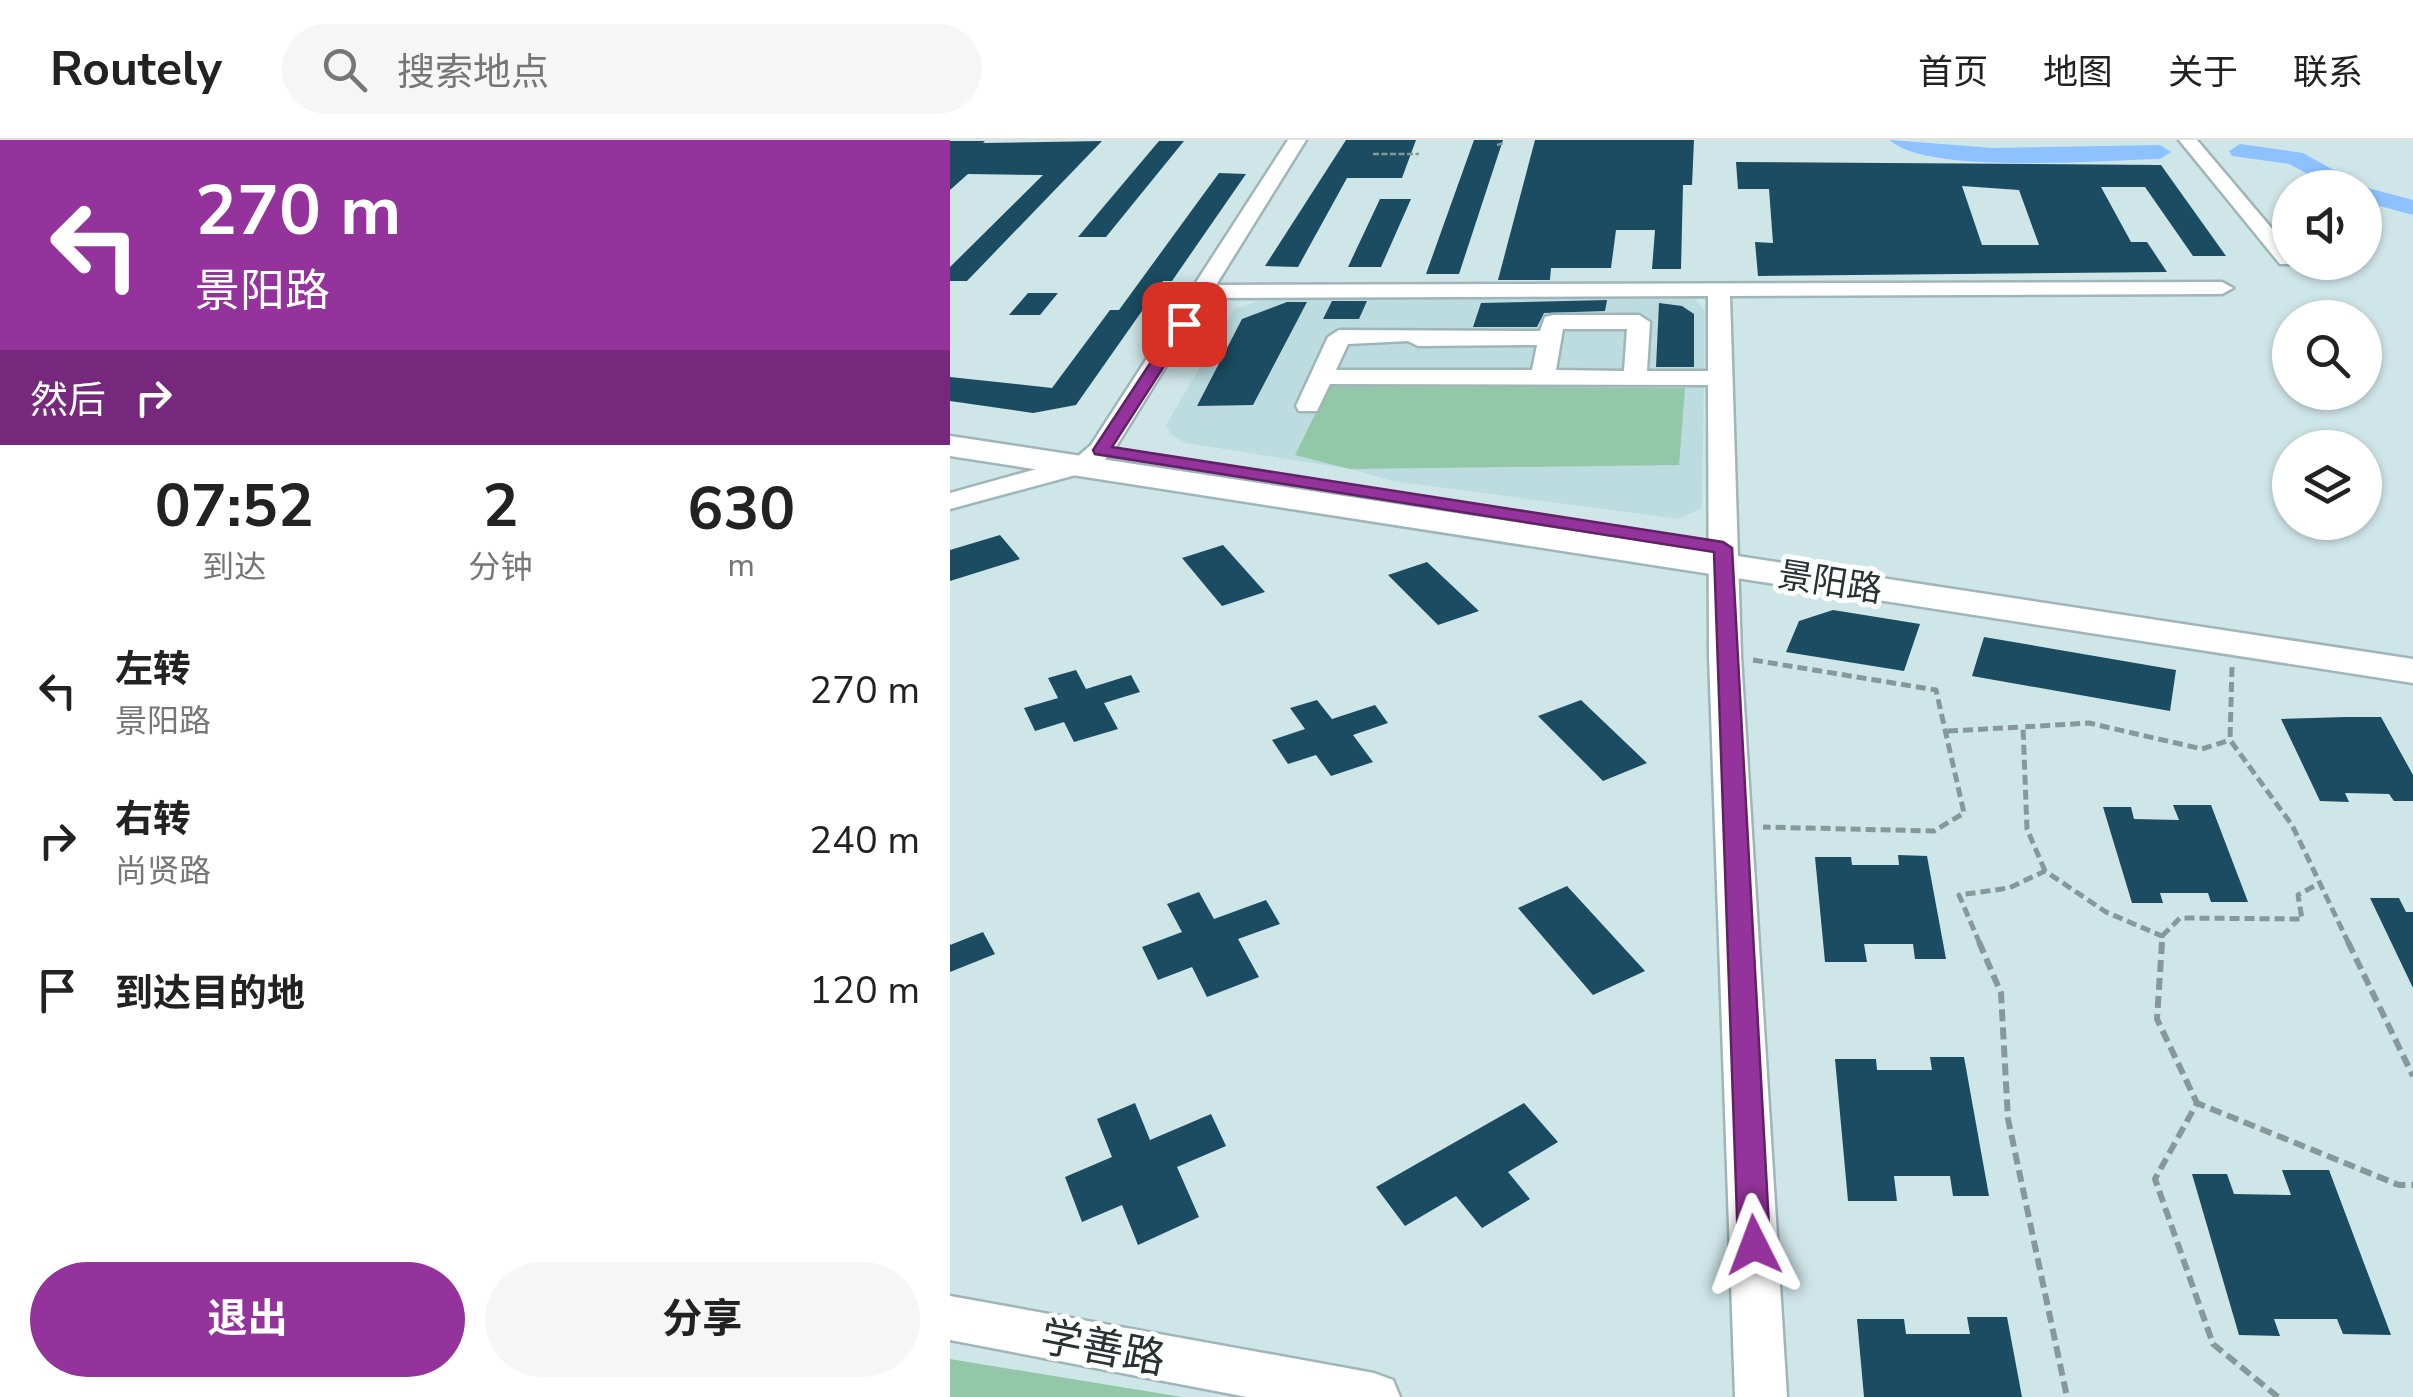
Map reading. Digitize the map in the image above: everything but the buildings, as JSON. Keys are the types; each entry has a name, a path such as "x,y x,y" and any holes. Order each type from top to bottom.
{"main road":[{"name":"景阳路","path":"950,430 1093,457 2410,670"},
{"name":"景阳路","path":"950,446 1093,457"}],"street":[{"path":"950,501 1093,457 1204,292 1297,140"},
{"path":"2188,140 2272,242"},
{"path":"1204,292 2222,288"},
{"path":"1720,290 1725,656 1761,1397"},
{"path":"1404,377 1435,291"},
{"path":"1543,378 1553,322 1639,322 1635,378"},
{"path":"1308,406 1338,337 1550,338"},
{"path":"1321,378 1720,378"},
{"name":"学善路","path":"950,1318 1374,1397"}],"path":[{"path":"1497,145 1504,143"},
{"path":"1374,154 1419,154"},
{"path":"1725,656 1936,690 1964,812 1934,831 1734,826"},
{"path":"2232,657 2230,740 2292,825 2413,1076"},
{"path":"1948,731 2089,722 2202,748 2230,740"},
{"path":"2023,727 2026,829 2046,871 2106,912 2162,936"},
{"path":"2046,871 2009,888 1959,895 2000,993 2008,1119 2066,1397"},
{"path":"2320,884 2298,895 2302,919 2180,918 2162,936 2158,1020 2197,1103 2399,1186 2413,1185"},
{"path":"2197,1103 2155,1179 2212,1344 2278,1397"}],"shaded area":[{"path":"1276,296 1694,299 1705,311 1702,508 1679,519 1393,481 1350,469 1186,443 1171,434 1166,425 1234,309"}],"green space":[{"path":"1329,386 1685,388 1679,465 1350,469 1295,455"},
{"path":"950,1359 1182,1397 950,1397"}],"waterway":[{"path":"1901,140 1928,148 1993,155 2160,152"},
{"path":"2240,151 2295,158 2318,170"},
{"path":"2382,199 2413,208"}],"route":[{"path":"1184,324 1101,450 1723,548 1754,1245"}]}
